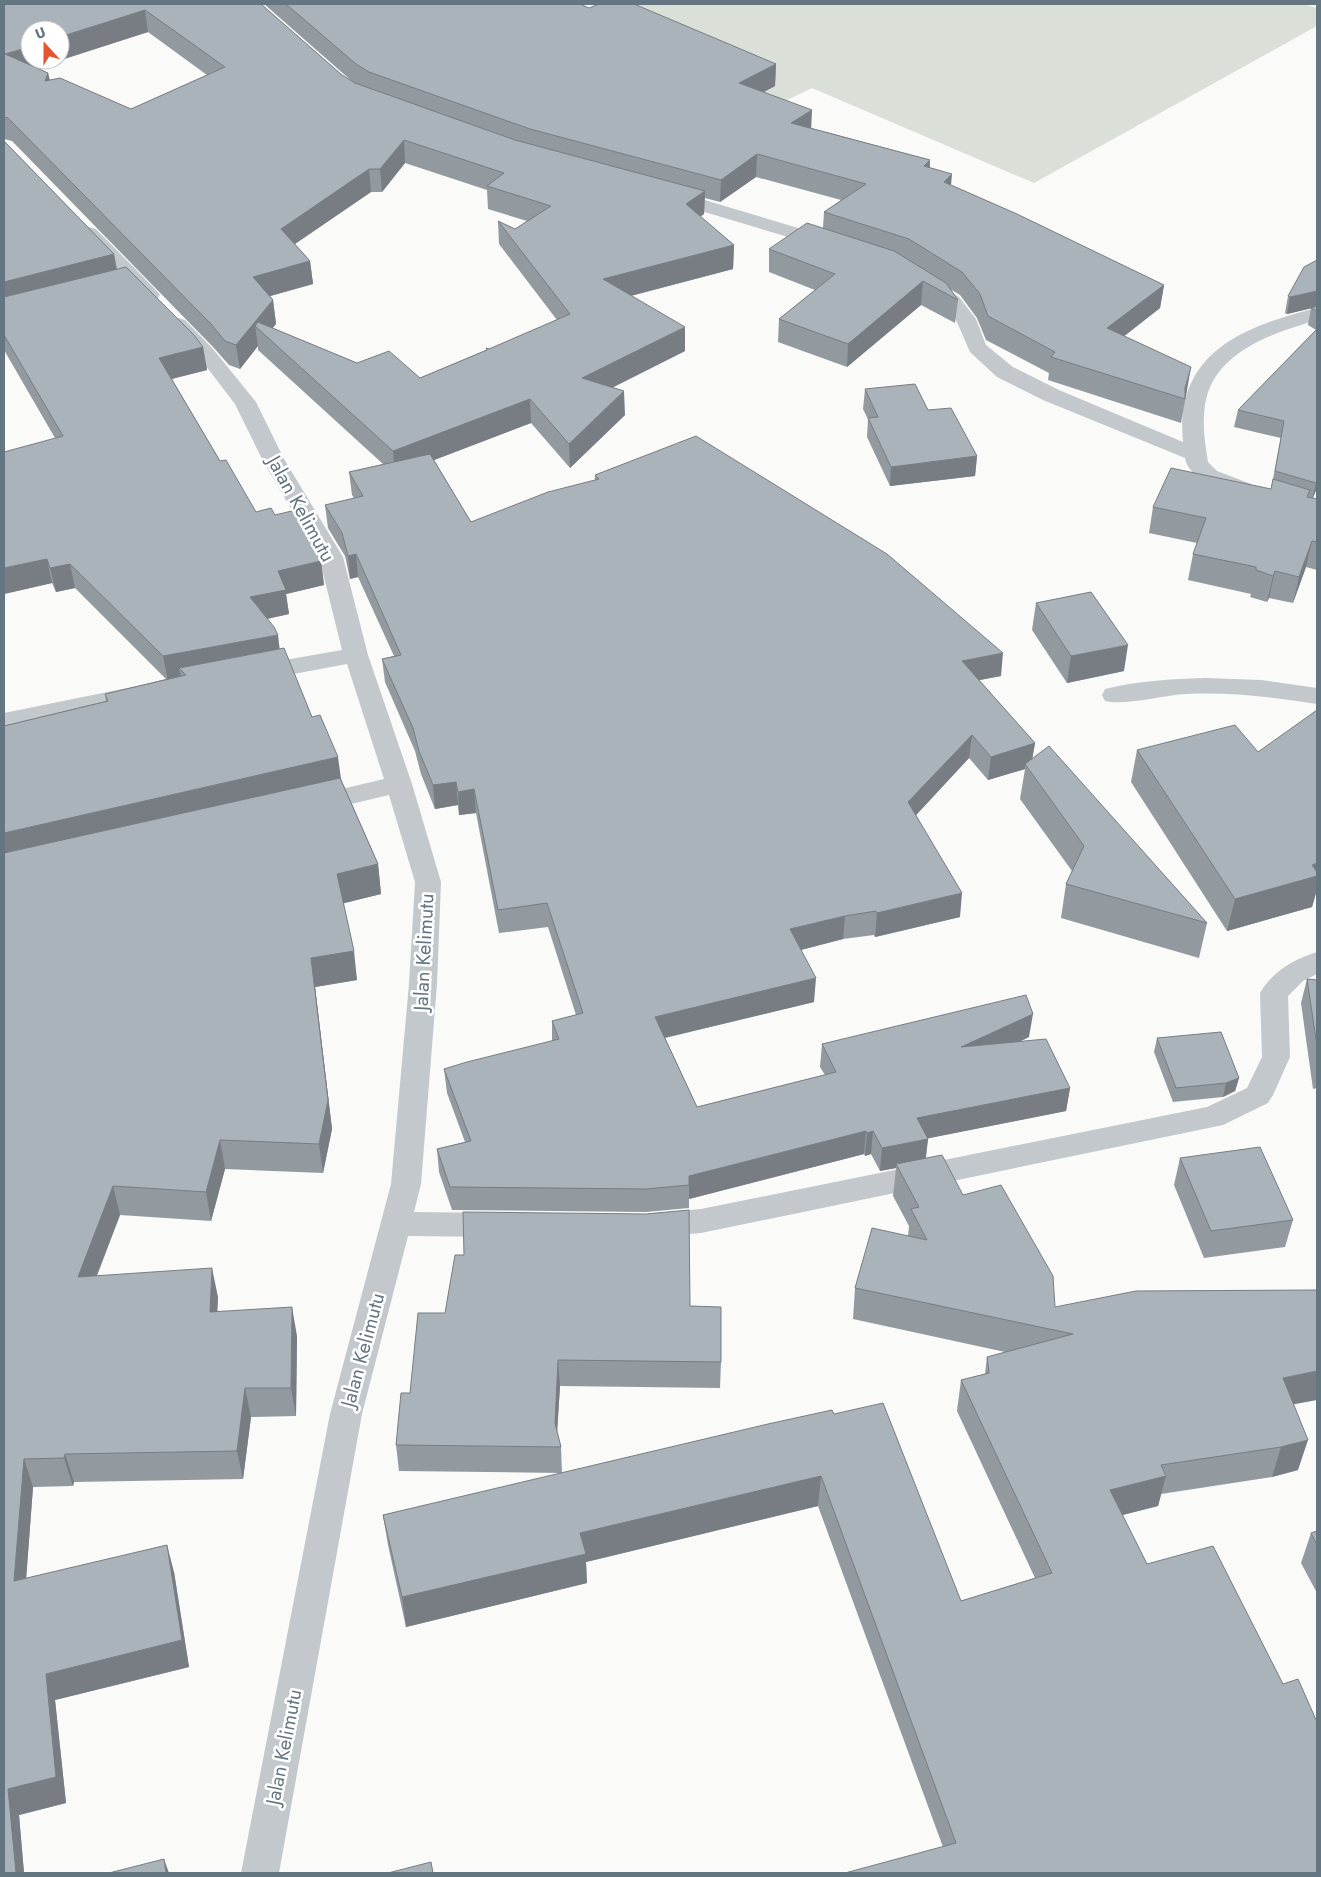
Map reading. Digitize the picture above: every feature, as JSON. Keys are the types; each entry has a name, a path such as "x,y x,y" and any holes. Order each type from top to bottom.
{"street":[{"path":"646,189 841,248"},
{"name":"Jalan Kelimutu","path":"73,217 126,283 206,353 245,402 273,459 331,558 356,655 399,784 428,882 423,984 406,1184 346,1414 260,1873"},
{"path":"909,273 952,300 966,319 977,348 1005,372 1051,395 1196,455"},
{"path":"1262,495 1221,482 1209,476 1197,464 1193,421 1196,396 1207,372 1231,348 1262,332 1317,314"},
{"path":"232,677 356,655"},
{"path":"1114,695 1167,687 1219,686 1274,688 1317,696"},
{"path":"4,721 164,689"},
{"path":"294,808 399,784"},
{"path":"627,1226 701,1221 1213,1117 1258,1095 1276,1057 1274,993 1293,974 1317,962"},
{"path":"396,1224 530,1225"}],"shaded area":[{"path":"611,4 1304,4 1317,8 1317,26 1034,183 812,88 762,112"}],"building":[{"path":"4,4 261,4 342,75 355,83 515,140 705,191 686,204 734,245 603,279 685,327 582,378 624,391 569,444 530,399 393,451 255,326 258,322 357,363 389,351 420,378 487,350 486,348 489,349 570,314 498,221 515,229 551,206 487,186 504,173 404,140 380,169 369,169 281,229 310,261 253,277 273,300 236,345 225,341 211,324 8,118 4,117","holes":["145,10 225,67 131,109 60,78 45,81 48,73 41,70 20,70 20,61 5,54 20,50 20,20 70,20 70,34"]},
{"path":"286,4 580,4 589,8 599,4 634,4 776,64 739,83 812,110 791,123 930,160 924,166 952,174 944,182 1017,214 1164,285 1107,328 1191,367 1185,388 1185,399 1051,357 1055,352 988,316 980,294 962,272 909,239 824,212 866,184 757,154 721,180 530,129 369,72 356,64"},
{"path":"4,141 114,254 4,282"},
{"path":"807,223 894,251 946,283 958,300 923,281 848,344 779,319 835,274 769,249"},
{"path":"1317,260 1317,291 1288,296 1304,267"},
{"path":"126,267 194,335 203,347 159,358 220,461 226,460 256,512 271,508 275,515 300,509 314,533 321,561 278,571 286,590 250,597 274,627 278,635 163,656 70,564 50,568 47,559 4,568 4,452 63,436 4,335 4,297"},
{"path":"1317,329 1316,483 1275,471 1284,421 1238,410"},
{"path":"915,384 928,410 951,408 977,456 891,467 868,418 878,417 865,389"},
{"path":"696,436 887,554 1003,653 962,661 1035,743 991,757 972,735 908,802 962,893 877,913 876,911 845,916 790,929 816,978 655,1017 697,1107 836,1072 822,1044 1026,995 1033,1014 961,1047 1046,1039 1070,1088 917,1118 928,1139 882,1148 873,1131 867,1133 866,1131 689,1176 689,1185 646,1189 450,1187 437,1149 471,1141 444,1069 559,1039 552,1021 583,1013 547,903 498,910 474,789 458,792 456,782 433,785 419,751 413,728 382,659 401,655 356,554 348,556 342,533 325,505 363,496 349,472 430,454 471,522 548,492 599,479 595,475"},
{"path":"1171,468 1271,489 1273,479 1310,490 1307,497 1317,499 1317,542 1312,541 1299,577 1275,571 1273,576 1256,570 1256,567 1193,554 1206,518 1153,507"},
{"path":"1091,592 1128,645 1071,656 1036,603"},
{"path":"284,648 312,717 320,715 338,757 4,833 4,726 108,701 105,694 186,675 179,668"},
{"path":"1317,710 1317,863 1312,865 1317,872 1317,876 1235,899 1137,750 1235,725 1258,752"},
{"path":"1049,746 1207,923 1066,884 1084,846 1025,764"},
{"path":"340,778 378,864 337,874 354,951 311,958 328,1100 319,1144 220,1140 206,1192 113,1186 78,1277 212,1268 210,1312 292,1307 291,1388 245,1388 237,1451 65,1454 64,1458 24,1459 14,1581 167,1545 182,1640 46,1674 56,1777 8,1789 16,1873 4,1873 4,853"},
{"path":"1307,979 1317,980 1317,1046"},
{"path":"1221,1032 1239,1078 1226,1083 1176,1088 1157,1038"},
{"path":"1260,1147 1293,1220 1211,1231 1180,1158"},
{"path":"942,1155 963,1195 1001,1185 1053,1276 1055,1307 1136,1291 1317,1290 1317,1371 1283,1378 1308,1440 1281,1447 1161,1465 1166,1476 1110,1490 1147,1564 1213,1546 1283,1684 1298,1679 1317,1722 1317,1873 845,1873 956,1843 821,1476 580,1533 586,1554 402,1597 383,1515 768,1424 832,1410 834,1414 883,1403 961,1601 1052,1573 961,1380 989,1373 987,1357 1073,1334 855,1288 872,1228 927,1240 911,1209 919,1207 896,1164"},
{"path":"689,1210 690,1306 721,1307 721,1362 558,1360 555,1423 561,1447 396,1445 401,1393 410,1393 418,1313 445,1313 455,1255 464,1255 463,1212 646,1214"},
{"path":"1317,1531 1317,1545 1311,1533"},
{"path":"164,1859 166,1873 109,1873"},
{"path":"431,1862 433,1873 388,1873"}]}
